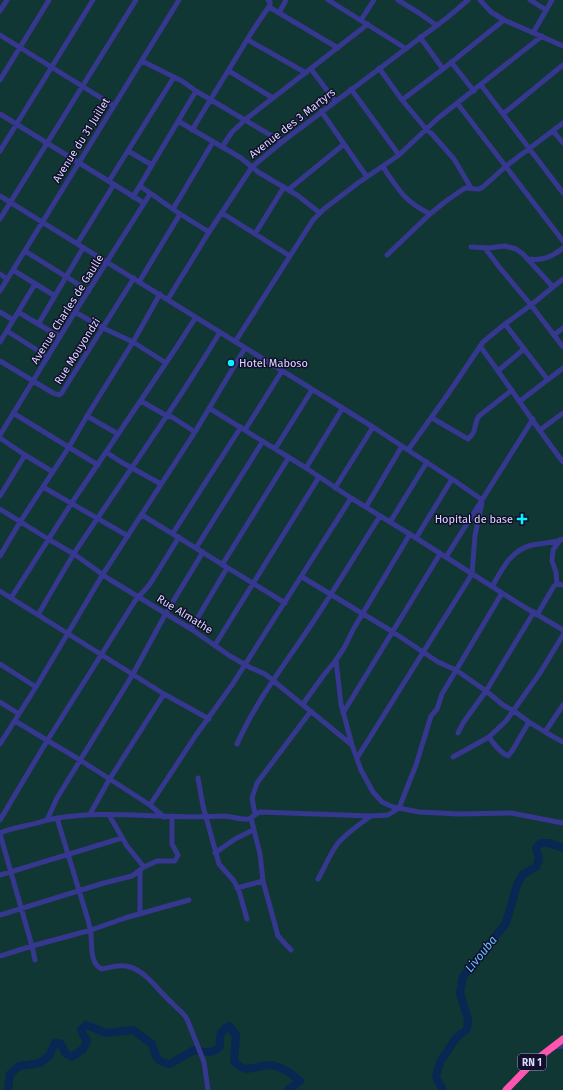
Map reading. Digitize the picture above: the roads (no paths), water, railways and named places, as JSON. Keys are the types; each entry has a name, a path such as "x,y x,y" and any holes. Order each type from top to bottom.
{"highway":[{"name":"RN 1","path":"506,1090 533,1062 563,1039"}],"street":[{"path":"0,11 7,0"},
{"path":"0,80 49,0"},
{"path":"0,151 93,0"},
{"path":"0,219 136,0"},
{"name":"Avenue du 31 Juillet","path":"0,291 179,0"},
{"path":"192,130 269,6 270,2 268,0"},
{"path":"279,13 286,0"},
{"path":"328,0 405,48"},
{"path":"361,20 374,0"},
{"path":"398,0 436,25"},
{"path":"480,0 491,12 504,20 563,46"},
{"path":"530,0 546,10"},
{"path":"533,33 552,0"},
{"name":"Avenue des 3 Martyrs","path":"168,299 209,232 252,167 282,142 466,1"},
{"path":"269,6 338,48"},
{"path":"402,100 504,20"},
{"path":"222,147 232,132 246,119 368,24"},
{"path":"0,35 114,106"},
{"path":"235,342 309,226 320,213 358,183 399,155 426,129 457,103 542,36"},
{"path":"420,37 443,69"},
{"path":"248,40 306,73"},
{"path":"142,60 174,76 196,91 246,119 282,142"},
{"path":"451,62 474,91"},
{"path":"503,114 563,65"},
{"path":"379,68 402,100 454,159 471,188"},
{"path":"311,69 335,101"},
{"path":"229,71 273,98"},
{"path":"109,181 174,76"},
{"path":"481,85 563,193"},
{"path":"351,89 399,155"},
{"path":"132,197 196,91"},
{"path":"457,103 563,241"},
{"path":"321,112 367,177"},
{"path":"0,114 144,204"},
{"path":"178,121 241,158 258,172 297,195 320,213"},
{"path":"387,256 430,214 459,192 465,188 483,188 505,167 563,123"},
{"path":"553,131 563,143"},
{"path":"173,208 213,142"},
{"path":"255,234 286,188 343,145"},
{"path":"128,150 152,165"},
{"path":"383,167 400,192 409,202 415,207 430,214"},
{"path":"76,244 113,186"},
{"path":"140,186 209,232"},
{"name":"Avenue Charles de Gaulle","path":"0,435 150,194"},
{"path":"0,196 373,427 481,499 482,504 475,535 472,574 357,758"},
{"path":"222,213 290,256"},
{"path":"139,282 180,214"},
{"path":"471,247 485,248 500,246 510,247 520,251 553,287"},
{"path":"39,323 83,248"},
{"path":"485,248 563,347"},
{"path":"527,259 536,260 549,258 563,248"},
{"path":"25,250 89,291"},
{"path":"13,270 54,296"},
{"path":"0,274 7,279"},
{"name":"Rue Mouyondzi","path":"0,361 32,382 57,394 61,394 134,278"},
{"path":"408,450 432,418 480,346 505,324 563,279"},
{"path":"0,342 35,284"},
{"path":"1,552 69,448 160,294"},
{"path":"0,312 13,320"},
{"path":"18,312 39,323 60,337"},
{"path":"76,312 103,328 133,342 166,364"},
{"path":"11,598 71,504 196,317"},
{"path":"505,324 548,380"},
{"path":"554,335 563,328"},
{"path":"7,331 48,357"},
{"path":"38,615 74,554 167,416 220,332"},
{"path":"480,346 548,443 563,460"},
{"path":"0,744 2,737 20,714 103,574 195,432 245,348"},
{"path":"498,371 524,349"},
{"path":"520,402 563,368"},
{"path":"173,533 282,370"},
{"path":"275,449 312,390"},
{"path":"432,418 468,439 474,434 479,416 512,390"},
{"path":"141,401 167,416 172,417 195,432"},
{"path":"209,408 289,457 335,488 492,587 563,630"},
{"path":"306,468 342,409"},
{"path":"13,413 98,465"},
{"path":"540,430 563,413"},
{"path":"87,416 118,434"},
{"path":"446,557 532,419"},
{"path":"335,488 373,427"},
{"path":"0,438 52,472"},
{"path":"196,548 263,441"},
{"path":"366,507 402,446"},
{"path":"106,452 162,484"},
{"path":"0,496 25,455"},
{"path":"222,565 289,457"},
{"path":"390,522 427,462"},
{"path":"215,645 319,477"},
{"path":"416,538 452,479"},
{"path":"43,487 128,536"},
{"path":"150,805 196,735 209,719 285,603 351,498"},
{"name":"Rue Almathe","path":"0,509 74,554 138,598 191,629 244,665 265,674 352,745"},
{"path":"142,515 285,603"},
{"path":"237,744 273,680 330,595 380,516"},
{"path":"303,704 344,648 362,613 410,534"},
{"path":"0,820 135,600 150,584 179,537"},
{"path":"492,587 503,567 518,551 530,545 561,540"},
{"path":"458,733 463,723 486,691 553,588 560,584 552,561 553,550 561,540"},
{"path":"47,820 57,798 133,674 166,614 203,552"},
{"path":"343,713 440,554"},
{"path":"191,629 227,568"},
{"path":"302,577 393,632 438,662 456,670 503,705 563,742"},
{"path":"0,591 164,694 209,719"},
{"path":"35,960 0,833 12,828 32,825 47,820 90,814 207,817 225,816 245,819 258,812 371,816 388,815 399,808 416,764 431,716 436,709 446,684 502,593"},
{"path":"453,757 489,736 506,722 540,673 563,635"},
{"path":"336,660 338,686 343,713 352,745 361,770 373,792 388,805 434,814 511,813 563,823"},
{"path":"0,664 36,687"},
{"path":"90,814 109,780 164,694"},
{"path":"0,702 20,714"},
{"path":"545,732 563,705"},
{"path":"290,950 278,936 263,881 260,854 253,830 252,798 257,783 311,712"},
{"path":"15,721 47,742 80,760 150,805 164,816"},
{"path":"489,736 504,754 509,755 529,722"},
{"path":"198,778 203,806 215,853 219,864 232,878 237,888 247,919"},
{"path":"109,815 142,869 140,914"},
{"path":"0,916 80,890 128,877 156,861 173,862 176,860 177,853 172,844 172,816"},
{"path":"318,879 332,851 338,843 371,816"},
{"path":"57,818 80,890 90,930 91,950 98,967 102,970 114,966 127,966 139,971 183,1013 187,1019 202,1056 208,1090"},
{"path":"215,853 235,839 253,830"},
{"path":"0,876 122,838"},
{"path":"237,888 263,881"},
{"path":"0,956 189,900"},
{"path":"552,1048 563,1046"}],"waterway":[{"name":"Livouba","path":"443,1090 436,1077 440,1062 456,1038 467,1029 468,1019 460,993 463,977 506,923 517,885 523,874 536,867 539,859 536,848 540,843 549,843 563,848"},
{"name":"Livouba","path":"8,1090 10,1074 19,1066 40,1063 49,1056 55,1043 60,1043 66,1054 72,1057 83,1049 87,1041 81,1030 86,1025 106,1033 133,1030 152,1044 155,1055 159,1060 170,1064 194,1050 208,1052 214,1051 220,1046 221,1034 229,1026 236,1035 234,1061 242,1068 246,1069 273,1065 286,1070 300,1081 288,1090"}],"place":[{"name":"Hotel Maboso","path":"231,363"},
{"name":"Hopital de base","path":"522,519"}]}
